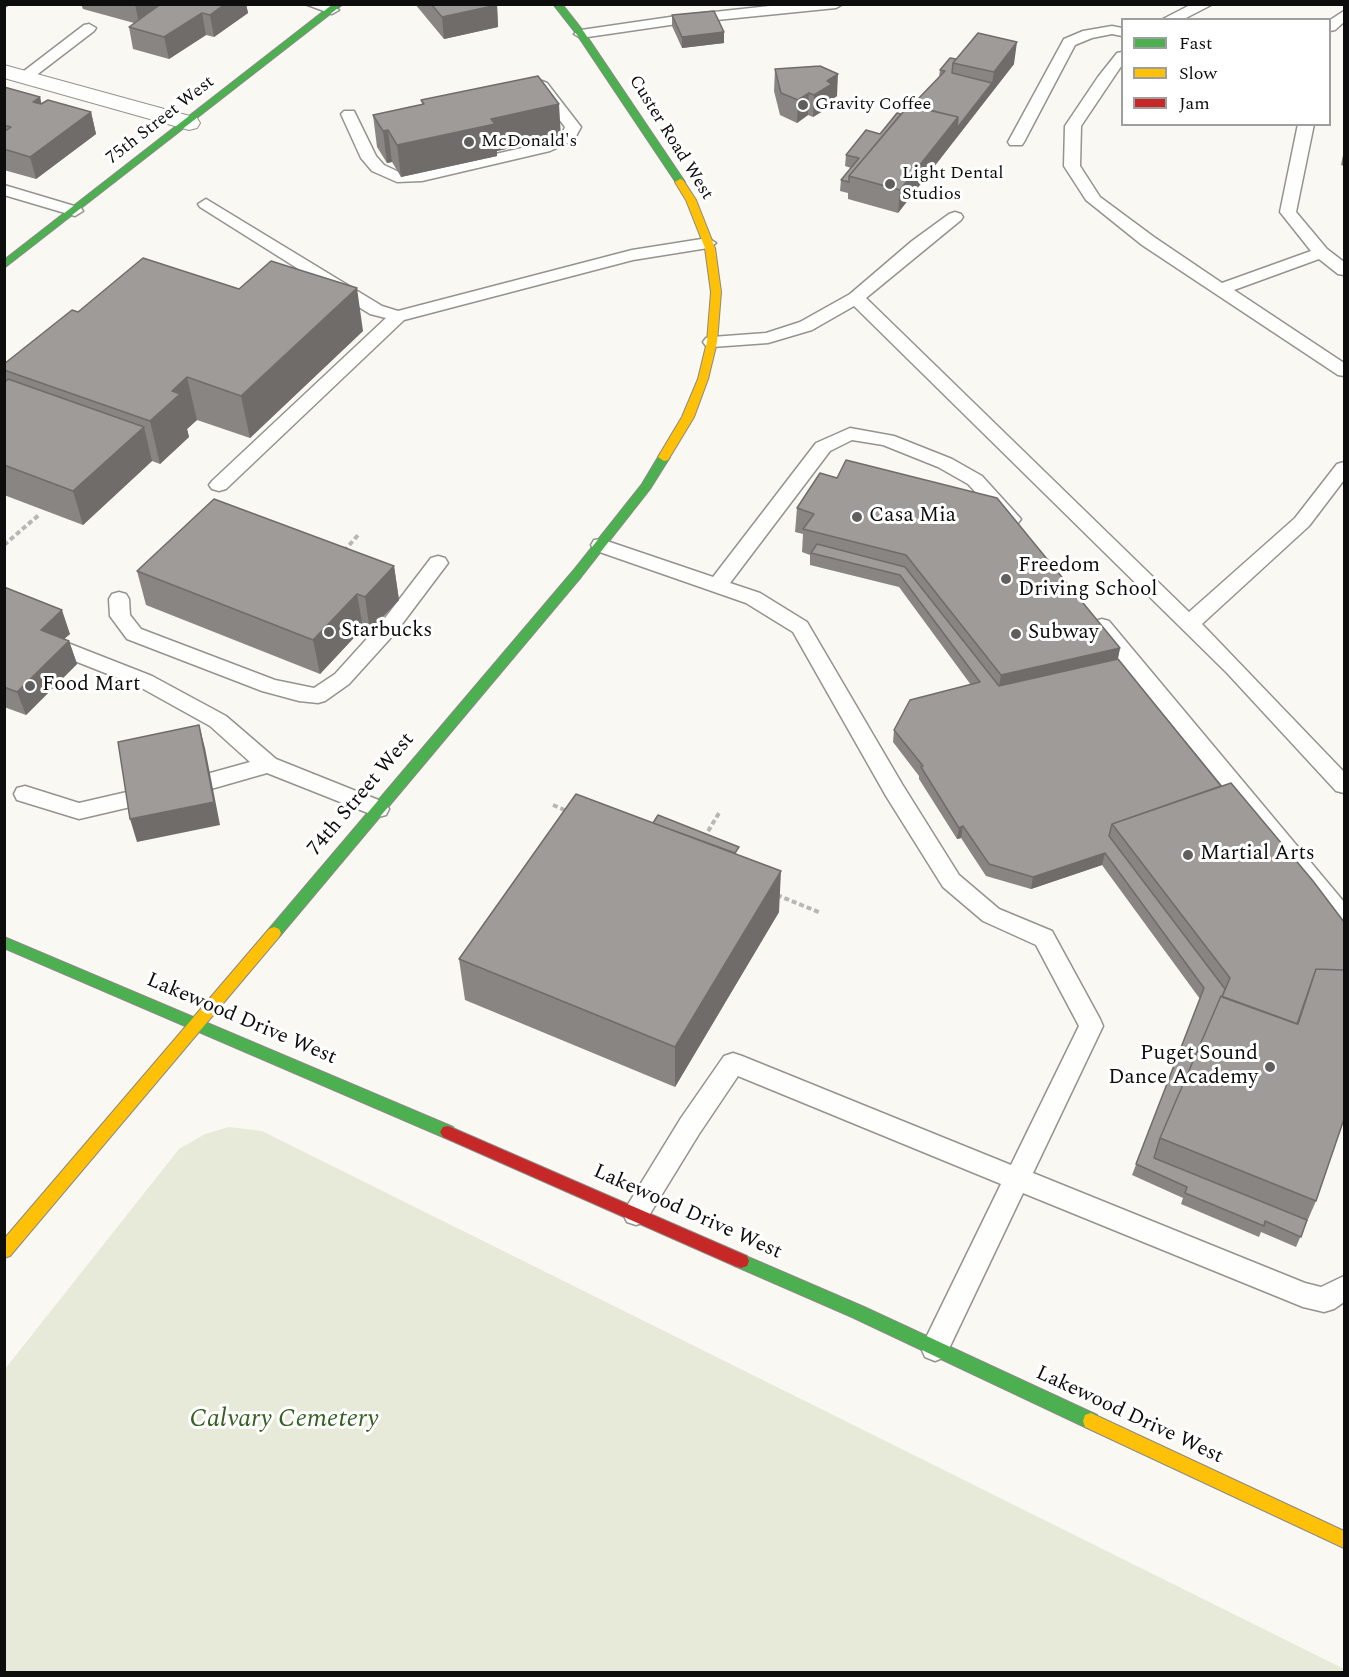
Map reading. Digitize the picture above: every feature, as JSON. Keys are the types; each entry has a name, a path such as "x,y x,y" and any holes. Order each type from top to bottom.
{"main road":[{"name":"Custer Road West","path":"557,4 581,34 645,126 692,200 708,243 716,292 712,342"},
{"name":"75th Street West","path":"4,265 335,7"},
{"name":"74th Street West","path":"4,1251 601,545 646,486 688,417 703,379 712,342"},
{"name":"Lakewood Drive West","path":"4,942 636,1214 935,1348 1344,1540"}],"street":[{"path":"15,74 189,123"}],"lane":[{"path":"312,4 335,7"},
{"path":"581,34 676,20 836,4"},
{"path":"1173,18 1206,4"},
{"path":"1331,25 1344,15"},
{"path":"15,74 89,28"},
{"path":"1016,142 1069,42 1088,34 1112,30 1121,32"},
{"path":"1121,57 1073,126 1072,166 1094,200 1149,241 1344,371"},
{"path":"349,114 369,158 378,168 397,177 422,176 544,148 568,137 573,127 540,83"},
{"path":"1306,126 1288,212 1321,253 1344,270"},
{"path":"4,190 75,211"},
{"path":"206,204 376,310 398,316"},
{"path":"712,342 749,341 788,333 834,312 856,298 955,217"},
{"path":"219,485 398,316 632,255 708,243"},
{"path":"1221,290 1321,253"},
{"path":"856,298 1189,624 1344,785"},
{"path":"718,585 823,447 850,434 887,440 945,463 965,474 975,480 1022,530"},
{"path":"1189,624 1302,522 1344,468"},
{"path":"601,545 753,598 800,627 894,790 951,881 991,915 1044,938 1091,1026 935,1348"},
{"path":"118,598 120,616 134,634 269,686 299,694 318,696 342,679 389,627 438,563"},
{"path":"1088,610 1344,918"},
{"path":"4,625 145,681 218,721 268,765 378,809"},
{"path":"211,781 268,765"},
{"path":"25,794 79,811 131,799"},
{"path":"636,1214 690,1126 733,1063 1303,1295 1324,1300 1344,1288"}],"path":[{"path":"4,545 40,514"},
{"path":"343,552 358,535"},
{"path":"553,805 574,814"},
{"path":"702,841 720,813"},
{"path":"767,891 821,912"}],"green space":[{"name":"Calvary Cemetery","path":"229,1127 262,1131 1344,1669 1344,1672 5,1672 5,1369 179,1149 205,1134"}],"building":[{"path":"161,4 225,4 210,15 202,13 164,37 129,27"},
{"path":"431,4 496,4 497,5 442,17"},
{"path":"714,11 724,32 682,37 672,15"},
{"path":"978,33 1017,42 994,72 953,63"},
{"path":"950,58 956,59 952,73 992,83 957,128 958,117 915,107 920,101 917,100 945,71 940,70"},
{"path":"820,66 838,74 827,81 832,84 814,95 809,93 798,100 781,93 775,69"},
{"path":"538,76 559,104 491,119 495,124 397,145 388,130 383,131 373,115 424,104 421,100"},
{"path":"4,87 40,97 33,102 41,104 48,100 91,112 30,157 4,149 4,132 11,127 4,125"},
{"path":"909,105 958,117 900,190 849,176"},
{"path":"897,113 901,114 849,176 849,182 841,180 859,158 846,155 866,130 880,134"},
{"path":"143,258 239,289 271,261 357,288 241,396 187,377 172,391 180,394 150,421 4,370 4,364 72,310 78,312"},
{"path":"8,379 144,427 73,491 4,465 4,383"},
{"path":"846,460 997,498 1120,648 1001,675 906,555 803,529 814,514 797,508 820,473 837,478"},
{"path":"214,499 394,566 365,597 357,594 313,640 137,571"},
{"path":"817,544 905,567 999,686 1118,659 1221,786 1112,824 1109,836 1225,989 1160,1138 1154,1158 1307,1220 1301,1237 1265,1221 1264,1226 1185,1193 1187,1187 1136,1164 1204,988 1105,853 1033,877 989,864 963,826 959,828 921,767 923,766 894,730 910,700 980,682 900,575 811,553"},
{"path":"4,587 62,610 41,630 69,641 17,692 4,687"},
{"path":"199,725 214,802 130,819 118,742"},
{"path":"1231,783 1313,881 1344,922 1344,970 1316,969 1297,1024 1222,997 1230,978 1112,824"},
{"path":"576,794 781,871 675,1047 459,959"},
{"path":"658,815 739,847 735,853 653,823"},
{"path":"1316,969 1344,970 1344,1119 1316,1201 1160,1138 1221,996 1298,1024"}],"traffic: fast":[{"path":"4,265 339,4"},
{"path":"557,4 581,34 680,182"},
{"path":"274,933 577,574 646,486 664,457"},
{"path":"4,942 196,1023"},
{"path":"196,1023 448,1132"},
{"path":"741,1261 858,1312 1091,1421"}],"traffic: slow":[{"path":"664,457 688,417 703,379 712,342 716,292 710,248 691,200 680,182"},
{"path":"4,1251 274,933"},
{"path":"1091,1421 1344,1540"}],"traffic: jam":[{"path":"448,1132 741,1261"}],"place":[{"name":"Gravity Coffee","path":"803,105"},
{"name":"McDonald's","path":"469,142"},
{"name":"Light Dental Studios","path":"890,184"},
{"name":"Casa Mia","path":"857,517"},
{"name":"Freedom Driving School","path":"1006,579"},
{"name":"Starbucks","path":"329,632"},
{"name":"Subway","path":"1016,634"},
{"name":"Food Mart","path":"30,686"},
{"name":"Martial Arts","path":"1188,855"},
{"name":"Puget Sound Dance Academy","path":"1270,1067"}]}
